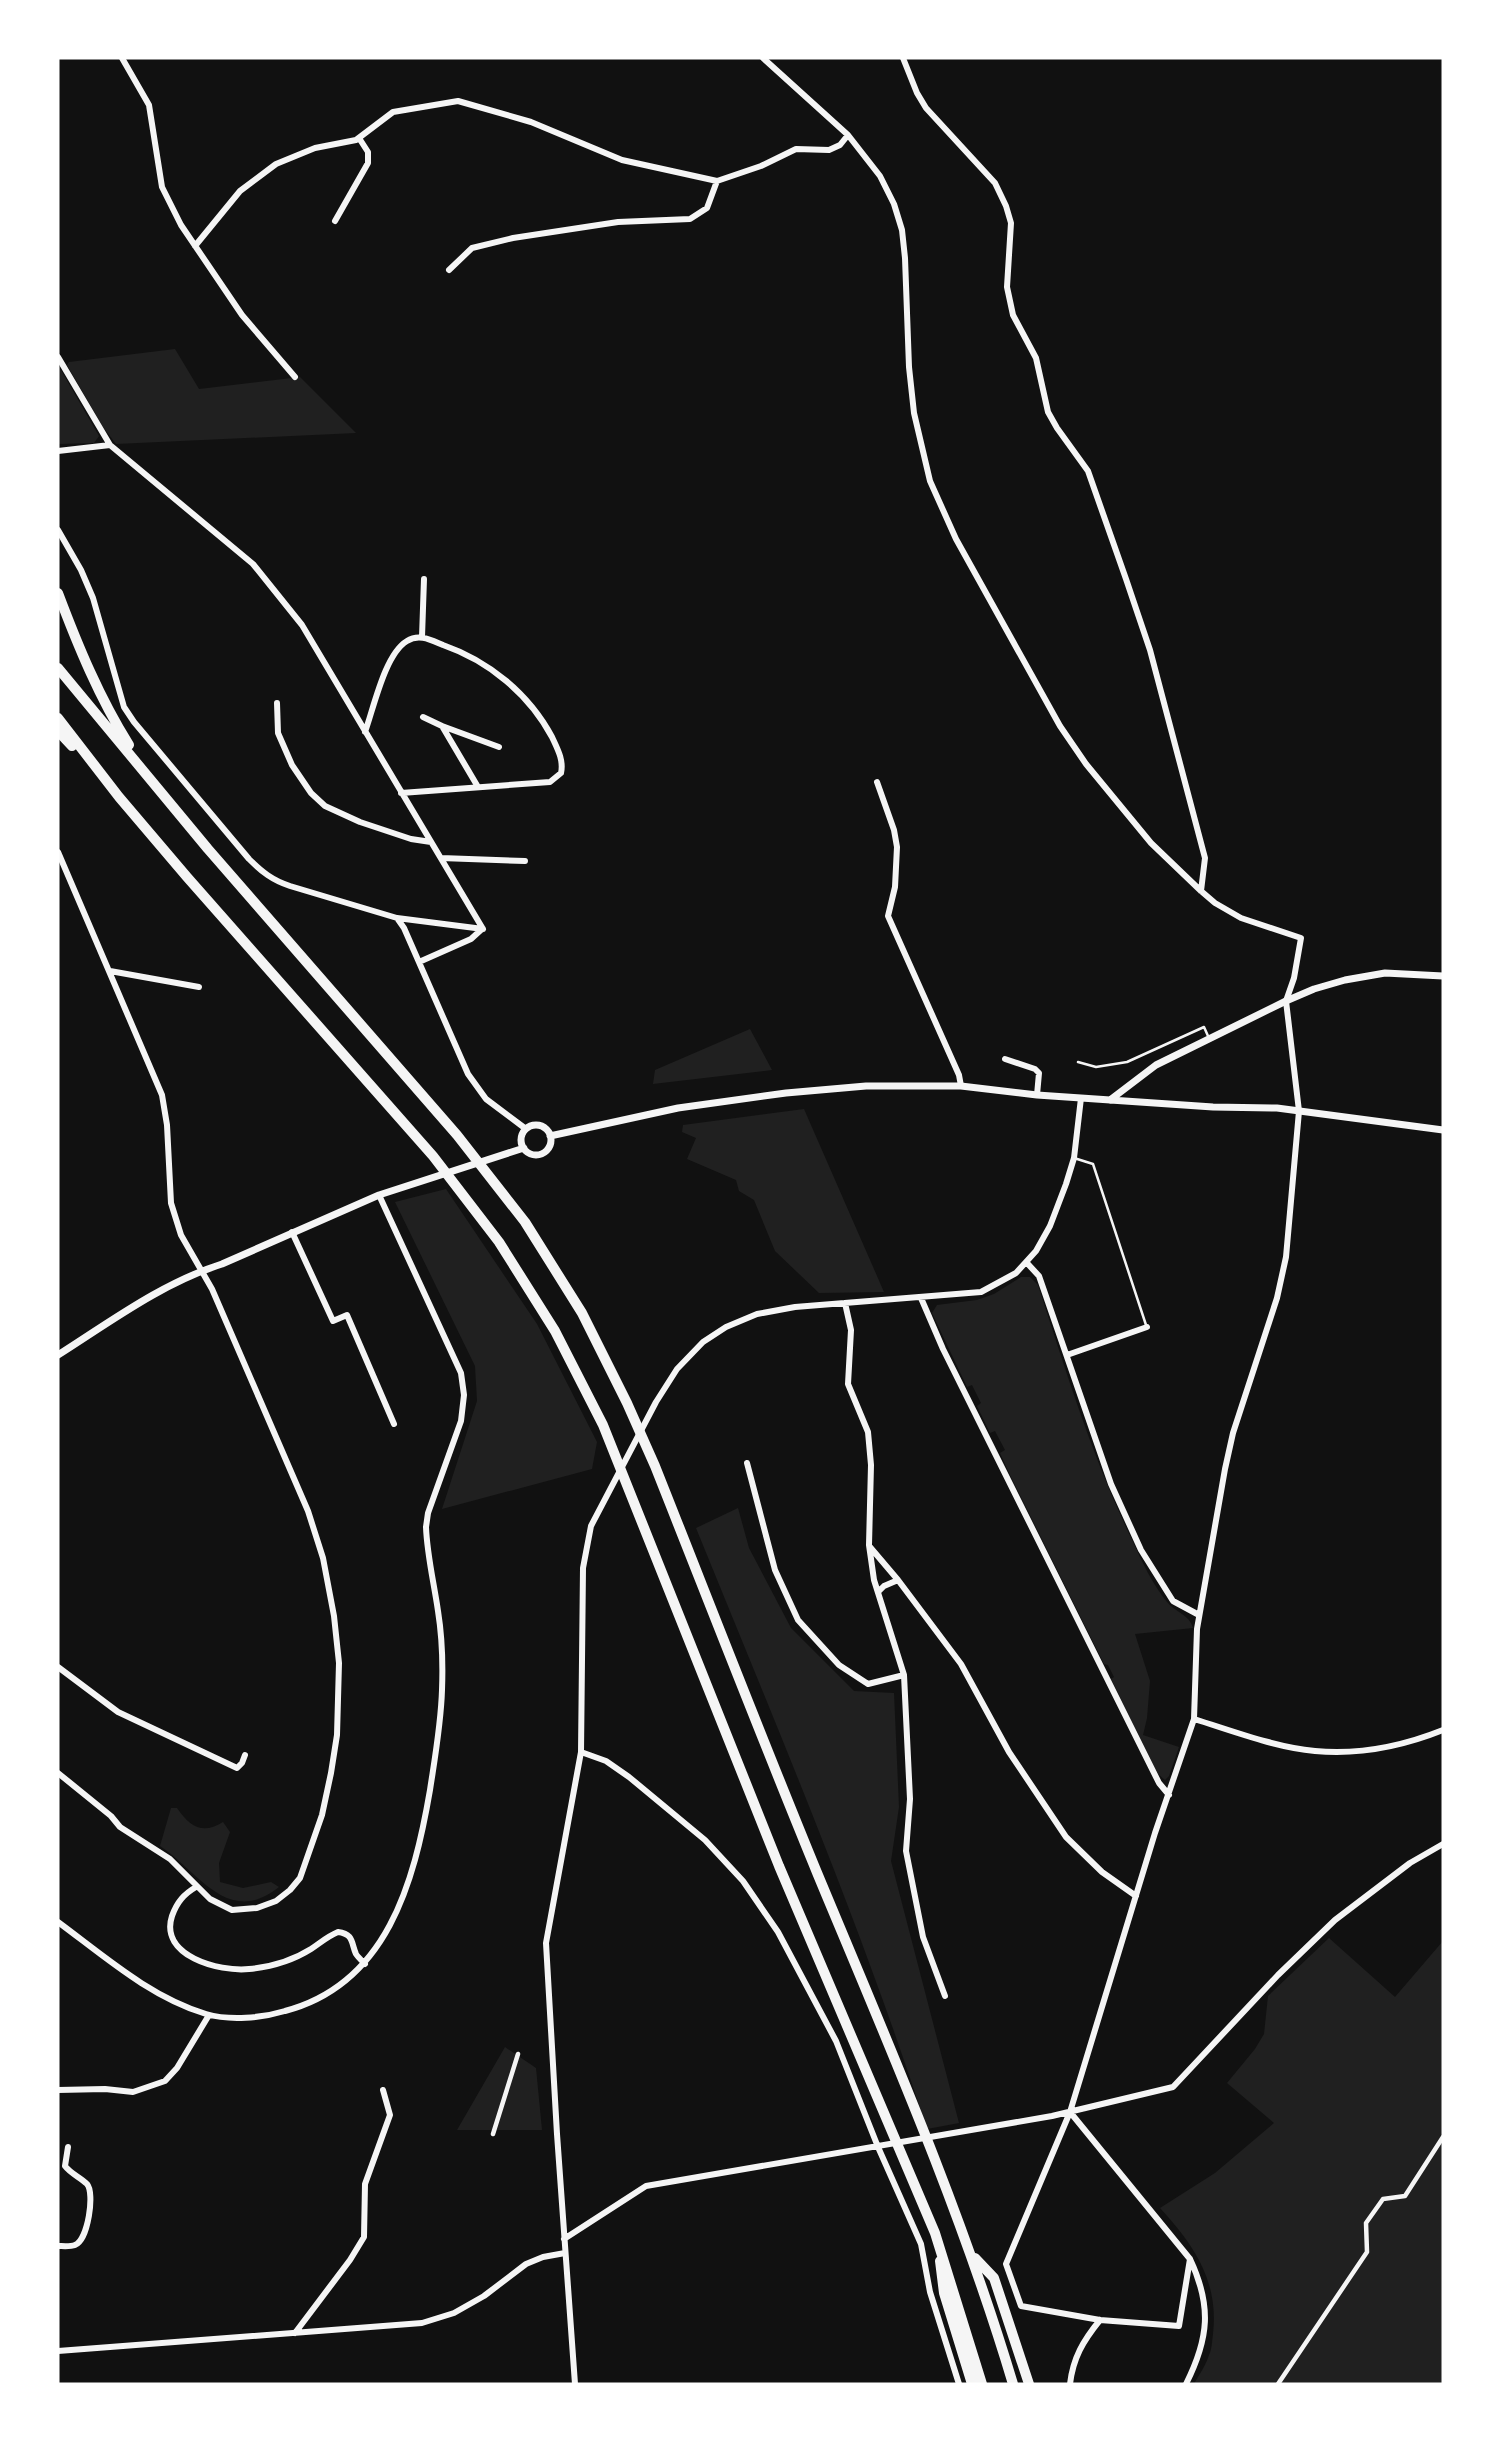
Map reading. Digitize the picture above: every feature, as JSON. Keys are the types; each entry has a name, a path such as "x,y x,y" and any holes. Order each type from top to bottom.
{"highway":[{"path":"58,593 86,665 109,714 151,778"},
{"path":"58,668 244,891 457,1135 525,1222 582,1313 628,1404 655,1466 972,2254 1013,2384"},
{"path":"58,718 119,797"},
{"path":"58,730 433,1156 499,1242 555,1331 603,1425 779,1866 936,2233 982,2384"},
{"path":"936,2233 944,2293 972,2384"},
{"path":"972,2254 994,2278 1029,2384"}],"street":[{"path":"122,58 149,105 162,187 181,225 242,315 295,377"},
{"path":"763,58 848,135 880,177 894,204 902,230 914,413 930,481 956,539 1060,726 1086,764 1151,843 1201,891 1215,903 1241,918 1301,938 1294,978 1286,1001 1299,1111 1286,1257 1277,1298 1233,1433 1199,1615 1194,1718 1070,2112 1006,2264 1021,2306 1100,2320 1179,2326 1190,2259"},
{"path":"903,58 926,108 995,183 1006,206 1010,223 1007,287 1013,315 1036,358 1048,412 1088,471 1150,650 1205,858 1201,891"},
{"path":"195,246 240,191 276,164 315,148 359,138 393,111 458,101 531,122 622,160 718,181 761,166 796,149 829,150 840,145 848,135"},
{"path":"335,221 368,163 368,152 359,138"},
{"path":"449,270 472,248 513,238 618,222 690,219 707,208 718,181"},
{"path":"58,357 110,445 253,564 307,633 482,929"},
{"path":"58,451 110,445"},
{"path":"58,530 81,570 93,598 124,707 248,859 262,872 281,883 397,918 482,929"},
{"path":"422,637 424,579"},
{"path":"365,732 392,655 406,641 422,637 463,652 483,663 517,691 546,727 561,758 561,773 550,782 401,793"},
{"path":"277,703 278,733 292,765 310,793 325,806 347,817 411,839 431,842"},
{"path":"423,717 499,747"},
{"path":"442,726 478,787"},
{"path":"877,782 894,830 897,847 895,887 888,916 959,1075 961,1086"},
{"path":"58,852 162,1095 167,1125 171,1203 181,1235 212,1289 308,1511 323,1558 332,1599 339,1663 337,1735 322,1815 300,1878 276,1901 257,1908 232,1910 210,1899 170,1859 120,1827 111,1816 58,1773"},
{"path":"441,858 525,861"},
{"path":"397,918 404,928 468,1074 486,1100 526,1129"},
{"path":"419,962 471,939 482,929"},
{"path":"110,971 199,988"},
{"path":"1109,1100 1156,1065 1286,1001 1345,980 1385,973 1443,975"},
{"path":"1005,1059 1035,1069 1040,1080 1038,1095"},
{"path":"550,1136 678,1108 786,1093 866,1086 961,1086 1038,1095 1299,1111 1443,1130"},
{"path":"575,2384 546,1943 581,1752 583,1568 592,1527 656,1402 677,1369 704,1342 726,1327 758,1314 845,1303 981,1292 1009,1278 1027,1263 1051,1226 1074,1158 1081,1098"},
{"path":"58,1355 151,1296 201,1271 379,1195 524,1148 534,1154 544,1152 549,1147 550,1136 547,1130 538,1125 526,1129 522,1135 524,1148"},
{"path":"58,1922 158,1994 209,2015 257,2017 296,2008 336,1989 365,1964 395,1917 411,1878 423,1829 440,1731 442,1689 439,1615 427,1551 426,1527 428,1513 461,1421 464,1395 461,1373 379,1195"},
{"path":"292,1232 333,1321 347,1315 394,1424"},
{"path":"1027,1263 1039,1276 1111,1484 1141,1550 1173,1601 1199,1615"},
{"path":"921,1298 943,1349 1018,1500 1160,1783 1169,1795"},
{"path":"845,1303 850,1330 848,1384 868,1432 869,1545 878,1592 904,1675 910,1799 906,1851 923,1937 945,1996"},
{"path":"1066,1355 1147,1326"},
{"path":"747,1463 775,1570 798,1620 839,1665 868,1684 904,1675"},
{"path":"869,1545 961,1664 1009,1752 1066,1838 1102,1872 1136,1896"},
{"path":"878,1592 898,1580"},
{"path":"58,1667 118,1712 237,1768 245,1755"},
{"path":"1194,1718 1277,1744 1314,1751 1350,1752 1388,1746 1443,1730"},
{"path":"581,1752 606,1761 685,1822 724,1860 761,1904 830,2029 881,2146 921,2244 930,2292 959,2384"},
{"path":"564,2239 646,2186 937,2137 1070,2112 1173,2087 1335,1920 1410,1863 1443,1844"},
{"path":"196,1887 180,1899 170,1926 175,1942 191,1957 223,1968 266,1967 289,1960 338,1932 346,1933 352,1938 356,1954 365,1964"},
{"path":"58,2090 105,2089 133,2092 165,2081 177,2068 209,2015"},
{"path":"494,2134 518,2054"},
{"path":"295,2333 364,2237 365,2184 390,2115 383,2090"},
{"path":"1070,2112 1190,2259 1201,2283 1206,2310 1203,2339 1186,2384"},
{"path":"1278,2384 1367,2252 1366,2223 1383,2199 1405,2196 1443,2137"},
{"path":"58,2246 75,2245 82,2239 86,2231 91,2191 87,2184 65,2166 68,2147"},
{"path":"58,2351 422,2323 454,2314 484,2296 526,2264 543,2257 565,2253"},
{"path":"1070,2384 1077,2352 1100,2320"}],"lane":[{"path":"1078,1062 1096,1067 1127,1062 1204,1027 1210,1039"},
{"path":"1074,1158 1093,1164 1147,1326"}],"shaded area":[{"path":"175,349 199,389 300,377 356,433 116,444 67,365 69,362"},
{"path":"58,365 99,436 94,443 58,444"},
{"path":"750,1029 772,1070 653,1084 655,1070"},
{"path":"804,1109 884,1292 819,1293 775,1251 754,1200 739,1191 736,1180 687,1159 696,1138 682,1132 683,1125"},
{"path":"446,1189 537,1324 597,1442 592,1469 442,1509 477,1401 475,1366 395,1202"},
{"path":"1021,1277 1030,1277 1038,1285 1093,1448 1140,1557 1162,1595 1189,1620 1193,1628 1135,1634 1150,1681 1143,1735 1179,1747 1169,1776 1165,1780 1158,1774 1111,1679 1114,1677 1108,1665 1104,1664 1010,1475 1000,1453 1005,1450 995,1431 990,1433 977,1406 981,1403 972,1385 967,1387 932,1313 937,1305 977,1300 994,1294"},
{"path":"738,1508 749,1548 791,1628 854,1691 894,1693 899,1807 891,1861 959,2123 927,2129 846,1902 696,1528"},
{"path":"171,1808 177,1808 197,1827 209,1828 223,1822 230,1832 219,1863 220,1882 243,1888 271,1882 279,1887 261,1898 244,1901 229,1899 201,1881 160,1846"},
{"path":"1329,1938 1395,1997 1443,1941 1443,2384 1194,2384 1211,2348 1214,2315 1212,2297 1202,2265 1160,2208 1215,2173 1274,2123 1227,2083 1264,2034 1268,1996"},
{"path":"505,2047 536,2068 542,2130 457,2130"}]}
